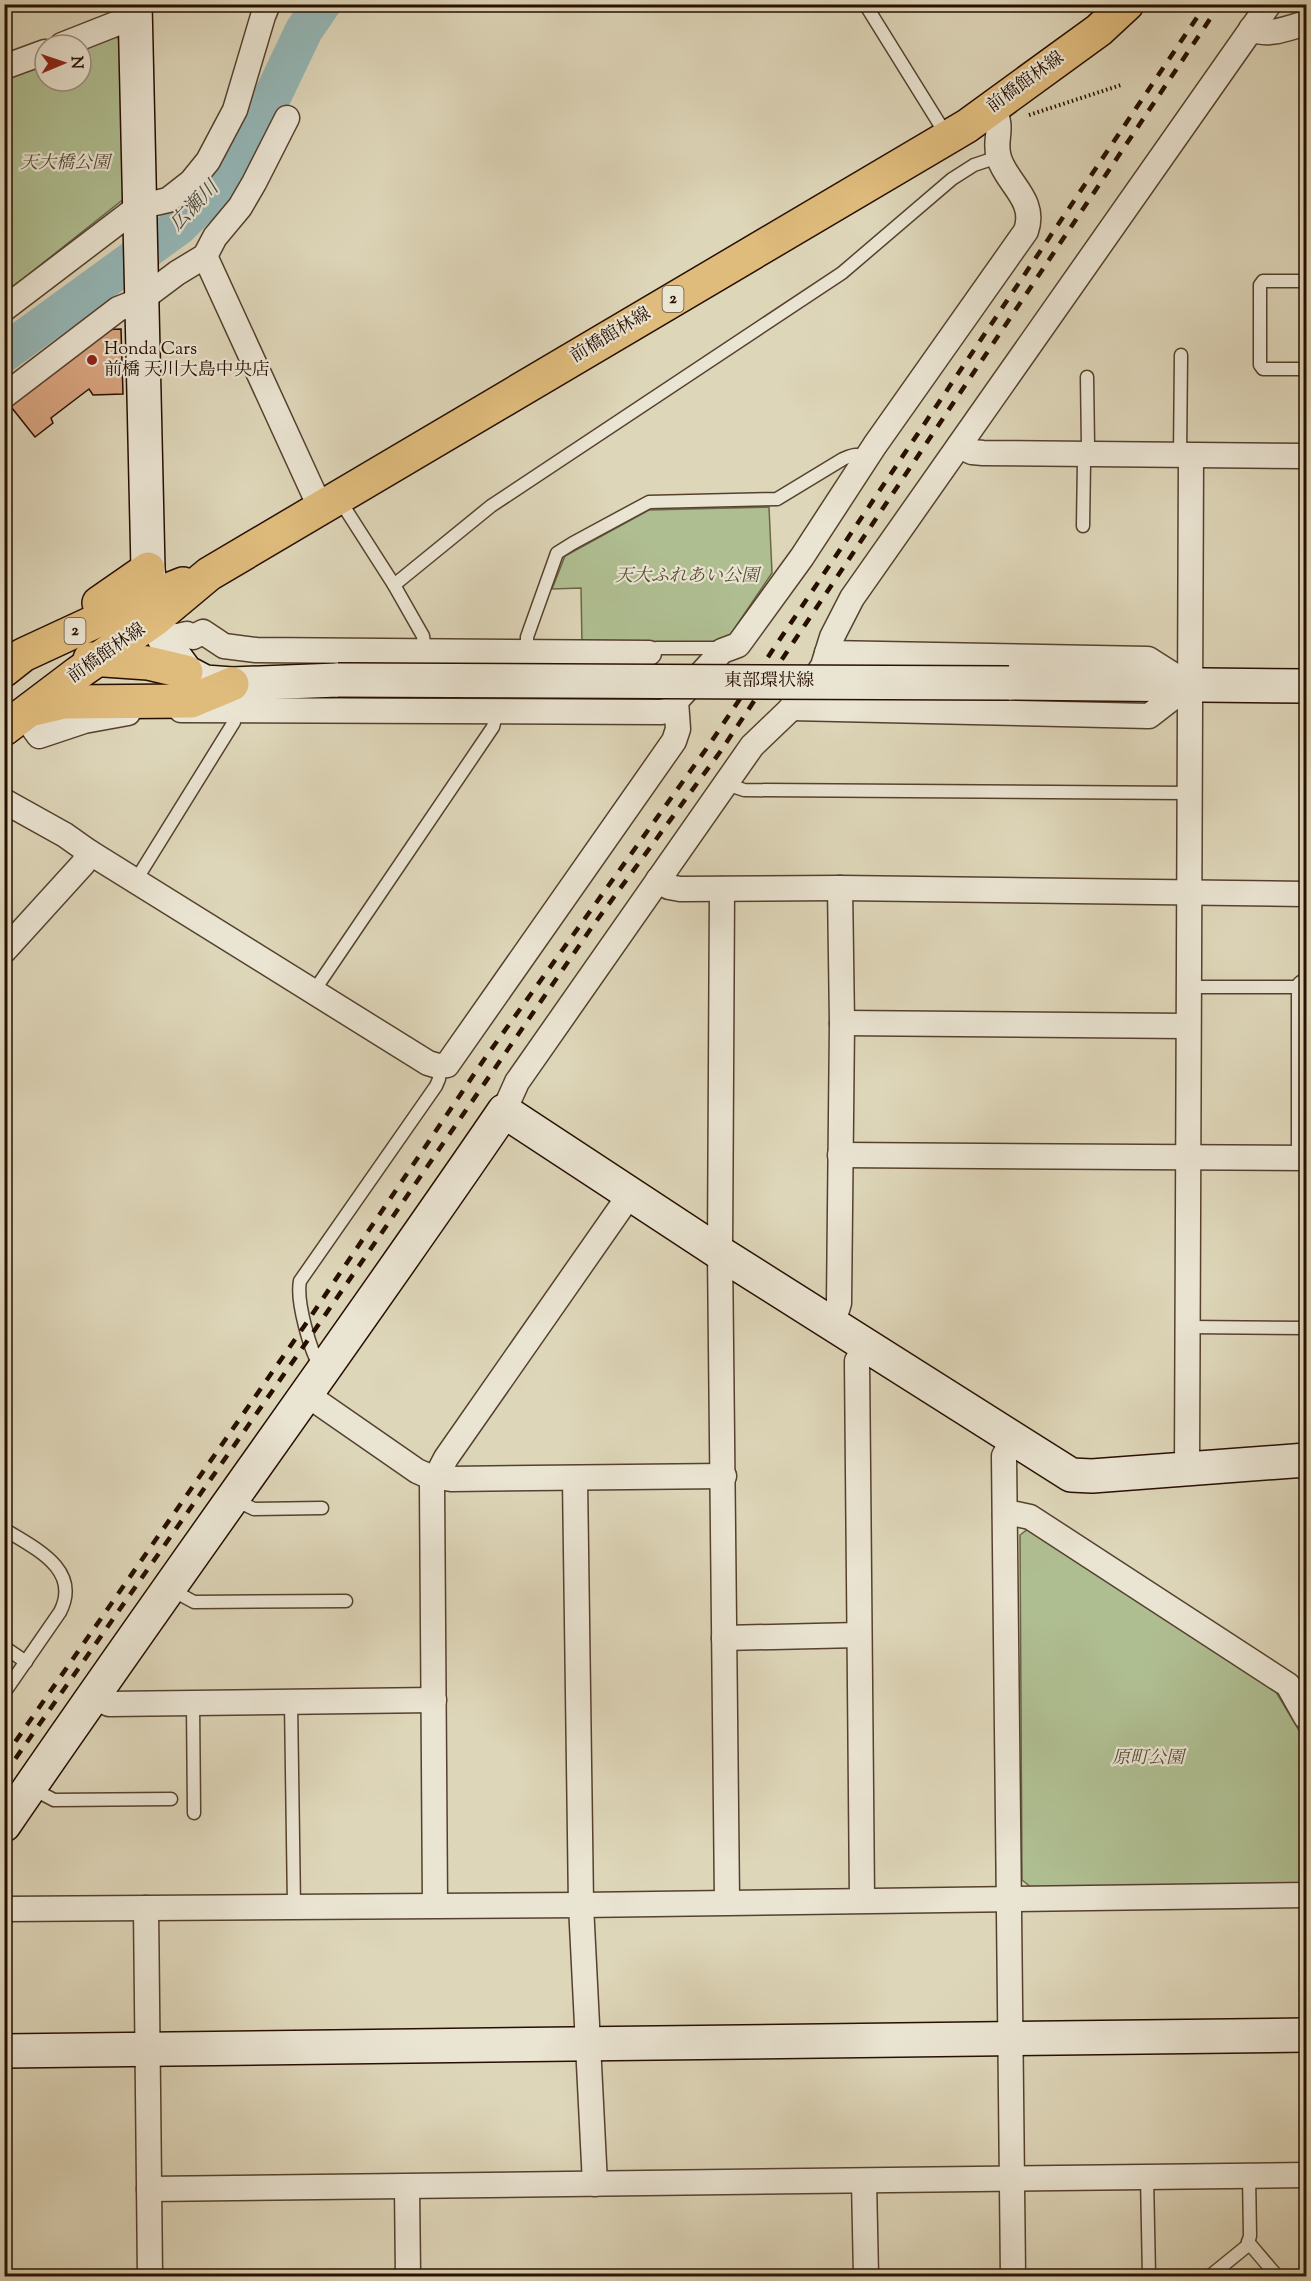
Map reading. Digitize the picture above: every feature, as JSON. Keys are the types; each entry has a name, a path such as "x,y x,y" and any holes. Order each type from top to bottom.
{"main road":[{"name":"前橋館林線","path":"14,662 154,606 948,137 993,108 1099,30 1127,4"},
{"name":"前橋館林線","path":"15,723 98,660 154,606"},
{"path":"4,685 33,667 78,658 148,663 186,672"},
{"path":"15,723 64,702 234,697"}],"street":[{"path":"4,309 139,217 168,200 191,182 208,161 235,110 268,4"},
{"path":"4,1825 92,1696 315,1383 504,1111 517,1082 727,782 760,736 802,698 823,666 832,637 852,598 1269,4"},
{"path":"135,13 141,291 154,606 186,672"},
{"path":"92,33 123,21 135,13"},
{"path":"1251,29 1261,33 1271,33 1306,23"},
{"path":"4,67 33,56"},
{"path":"4,801 33,816 428,1063 440,1066 450,1062 674,741 678,729 676,701 722,651 738,645 741,641 802,557 866,458 1026,231 1029,211 998,157 1000,127 999,119 993,108"},
{"path":"4,396 141,291 205,256 214,237 240,207 286,118"},
{"path":"205,256 329,502"},
{"path":"960,446 972,452 983,453 1306,456"},
{"path":"1185,456 1189,685 1187,1468"},
{"path":"154,606 187,634 193,637 203,633 224,646 240,649 649,652"},
{"path":"827,654 1148,659 1189,685"},
{"name":"東部環状線","path":"186,672 234,697 338,681 1306,686"},
{"path":"792,708 1149,716 1189,685"},
{"path":"234,697 497,711 661,712 675,709"},
{"path":"4,790 33,816"},
{"path":"4,951 83,864 89,852"},
{"path":"658,880 669,887 680,889 840,888 1306,894"},
{"path":"829,1321 836,1313 838,1303 842,1023 840,888"},
{"path":"722,889 720,1253 727,1901"},
{"path":"840,1155 1305,1158 1305,987"},
{"path":"842,1023 1187,1026"},
{"path":"504,1111 720,1253 1013,1440 1077,1477 1306,1460"},
{"path":"435,1905 430,1494 435,1477 446,1458 631,1193"},
{"path":"862,1900 857,1361 866,1346"},
{"path":"315,1383 417,1471 435,1477 575,1479 724,1476"},
{"path":"1012,2277 1004,1455 1013,1440"},
{"path":"575,1479 581,1905 595,2184"},
{"path":"1005,1515 1016,1514 1030,1517 1297,1681 1306,1717"},
{"path":"724,1638 859,1635"},
{"path":"92,1696 109,1704 434,1700"},
{"path":"4,1909 581,1905 727,1901 1306,1895"},
{"path":"146,1908 150,2277"},
{"path":"4,2051 1306,2035"},
{"path":"149,2189 1306,2175"},
{"path":"864,2181 866,2277"},
{"path":"407,2187 408,2277"}],"lane":[{"path":"865,4 948,137"},
{"path":"394,585 491,506 842,273 952,179 974,165 998,157"},
{"path":"1306,281 1263,280 1260,285 1260,364 1263,369 1306,369"},
{"path":"1181,355 1185,456"},
{"path":"1083,526 1088,446 1088,377"},
{"path":"527,651 526,638 557,553 573,543 649,502 777,499 843,459 854,454 866,458"},
{"path":"329,502 394,585 423,636 425,651"},
{"path":"649,652 657,648 717,648 722,651"},
{"path":"136,880 234,722 234,697"},
{"path":"314,991 493,727 497,711"},
{"path":"727,782 744,790 1188,793"},
{"path":"1188,987 1305,987"},
{"path":"315,1383 315,1356 301,1310 298,1294 300,1281 436,1086 440,1066"},
{"path":"1188,1327 1306,1328"},
{"path":"232,1499 254,1509 322,1508"},
{"path":"4,1529 55,1563 64,1582 64,1605 4,1693"},
{"path":"168,1588 194,1602 346,1600"},
{"path":"4,1647 26,1662"},
{"path":"291,1702 294,1906"},
{"path":"193,1703 194,1813"},
{"path":"30,1788 54,1800 171,1799"},
{"path":"1209,2277 1247,2246 1250,2236 1249,2175"},
{"path":"1147,2177 1149,2277"},
{"path":"1248,2242 1277,2277"}],"path":[{"path":"1026,116 1121,85"}],"green space":[{"name":"天大橋公園","path":"114,34 123,44 125,198 5,293 4,76 33,65 33,93 93,93 93,42"},
{"name":"天大ふれあい公園","path":"769,507 772,573 728,638 717,644 582,645 581,588 552,589 565,556 649,510"},
{"name":"原町公園","path":"1028,1529 1273,1687 1306,1742 1306,1885 1032,1888 1022,1880 1020,1535"}],"building":[{"name":"Honda Cars 前橋 天川大島中央店","path":"121,329 123,394 93,395 89,389 51,418 53,423 35,437 8,403 98,330"}],"waterway":[{"name":"広瀬川","path":"4,353 179,226 221,184 253,137 304,30 322,4"}],"railway":[{"path":"4,1758 305,1325 483,1061 709,745 1206,4"},
{"path":"4,1775 310,1337 592,927 720,752 1220,4"}],"place":[{"name":"Honda Cars 前橋 天川大島中央店","path":"92,360"}]}
